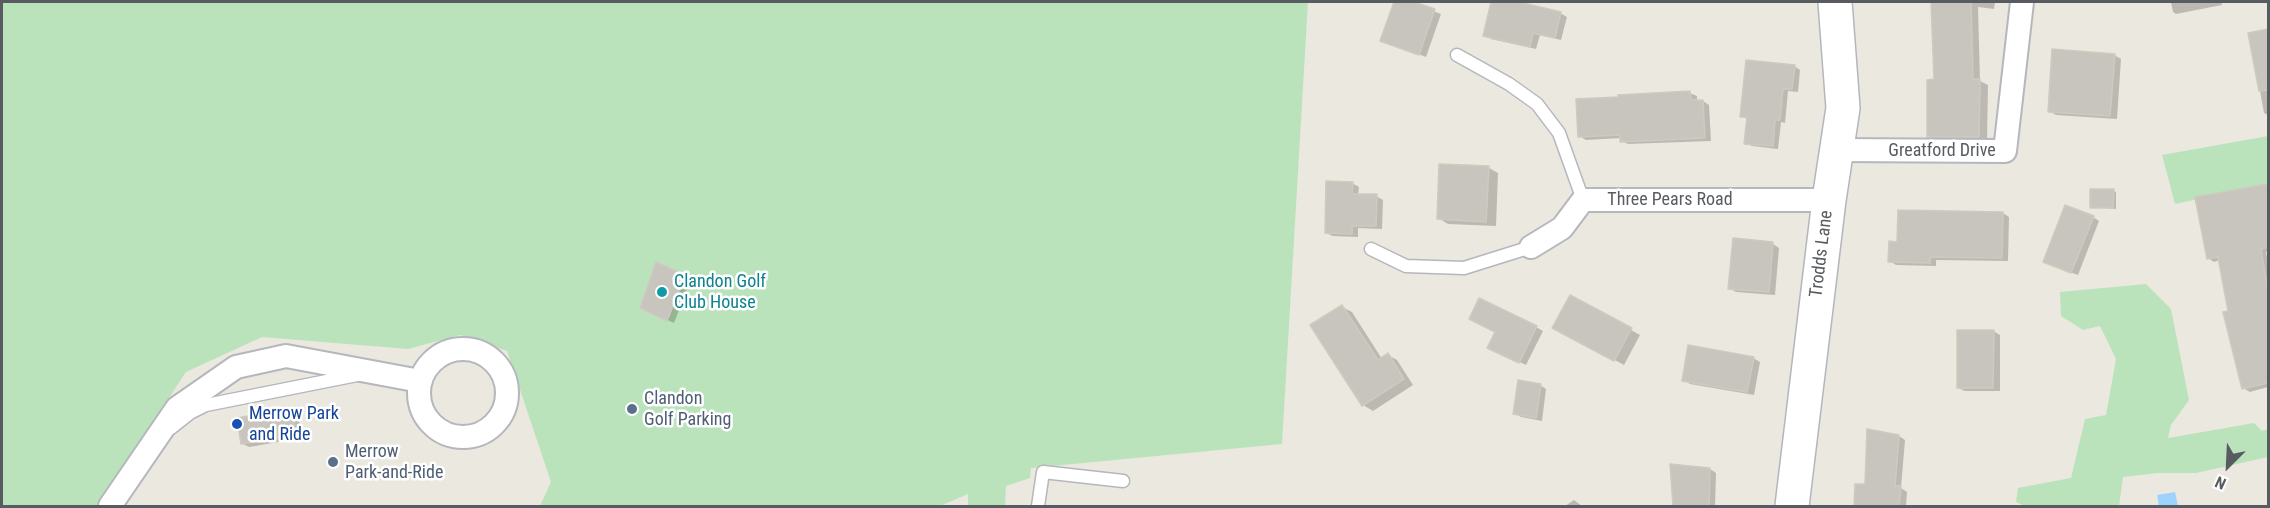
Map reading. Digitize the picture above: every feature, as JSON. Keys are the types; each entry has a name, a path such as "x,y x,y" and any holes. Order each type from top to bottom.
{"street":[{"name":"Trodds Lane","path":"1792,507 1829,200 1843,108 1834,2"},
{"name":"Greatford Drive","path":"1836,150 2005,152 2022,2"},
{"name":"Three Pears Road","path":"1531,247 1562,228 1582,200 1829,200"},
{"path":"110,507 177,408 236,367 286,356 420,381"}],"lane":[{"path":"1457,55 1509,84 1537,104 1559,133 1582,200"},
{"path":"1371,249 1406,266 1464,268 1531,247"},
{"path":"154,442 190,412 206,405 370,372"},
{"path":"1038,507 1043,472 1123,481"}],"green space":[{"path":"2,2 1308,2 1282,444 1031,468 1030,478 1006,486 1005,506 968,506 968,494 940,506 540,506 551,482 507,351 460,335 408,349 262,337 186,372 98,506 2,506"},
{"path":"2268,136 2268,184 2175,204 2162,155"},
{"path":"2146,284 2171,309 2189,400 2171,425 2168,438 2254,423 2262,431 2268,429 2268,457 2196,473 2158,473 2123,477 2119,506 2025,506 2016,502 2018,488 2071,478 2085,419 2106,415 2116,359 2100,326 2083,330 2061,316 2060,292"}],"water":[{"path":"2175,492 2178,506 2159,506 2157,495"}],"building":[{"path":"1394,2 1414,2 1435,9 1419,55 1380,41"},
{"path":"1491,2 1519,2 1561,12 1555,38 1533,33 1530,47 1483,36"},
{"path":"1931,2 1971,2 1973,79 1980,79 1979,137 1927,137 1927,80 1934,79"},
{"path":"2268,29 2268,90 2259,91 2248,33"},
{"path":"2052,49 2115,54 2110,116 2048,112"},
{"path":"1746,60 1795,65 1792,89 1783,89 1780,120 1775,120 1773,146 1744,144 1747,117 1740,117"},
{"path":"1690,91 1691,100 1703,100 1705,138 1620,142 1620,135 1578,137 1576,99"},
{"path":"1439,164 1489,166 1486,222 1437,219"},
{"path":"1326,181 1353,182 1352,194 1377,194 1376,226 1352,226 1352,234 1325,233"},
{"path":"2268,184 2268,247 2261,249 2268,292 2268,383 2242,389 2223,312 2228,311 2218,257 2207,259 2195,197"},
{"path":"2090,189 2114,189 2113,208 2090,208"},
{"path":"2065,205 2094,216 2071,273 2043,262"},
{"path":"1898,210 2003,212 2002,258 1930,257 1930,263 1888,262 1889,241 1897,242"},
{"path":"1733,238 1773,242 1769,292 1728,289"},
{"name":"Clandon Golf Club House","path":"656,262 685,275 667,321 640,308"},
{"path":"1570,295 1632,328 1614,361 1552,328"},
{"path":"1479,298 1537,326 1519,363 1487,348 1495,332 1469,319"},
{"path":"1342,305 1378,360 1388,353 1404,379 1362,406 1310,325"},
{"path":"1957,330 1994,330 1993,388 1957,388"},
{"path":"1688,345 1754,357 1747,392 1682,381"},
{"path":"1518,380 1541,384 1536,418 1513,414"},
{"path":"292,408 296,435 241,444 237,418"},
{"path":"1867,429 1899,435 1895,486 1901,486 1899,507 1854,507 1855,484 1865,484"},
{"path":"1670,464 1710,468 1709,507 1673,505"}],"place":[{"name":"Clandon Golf Club House","path":"662,292"},
{"name":"Clandon Golf Parking","path":"632,409"},
{"name":"Merrow Park and Ride","path":"237,424"},
{"name":"Merrow Park-and-Ride","path":"333,462"}]}
